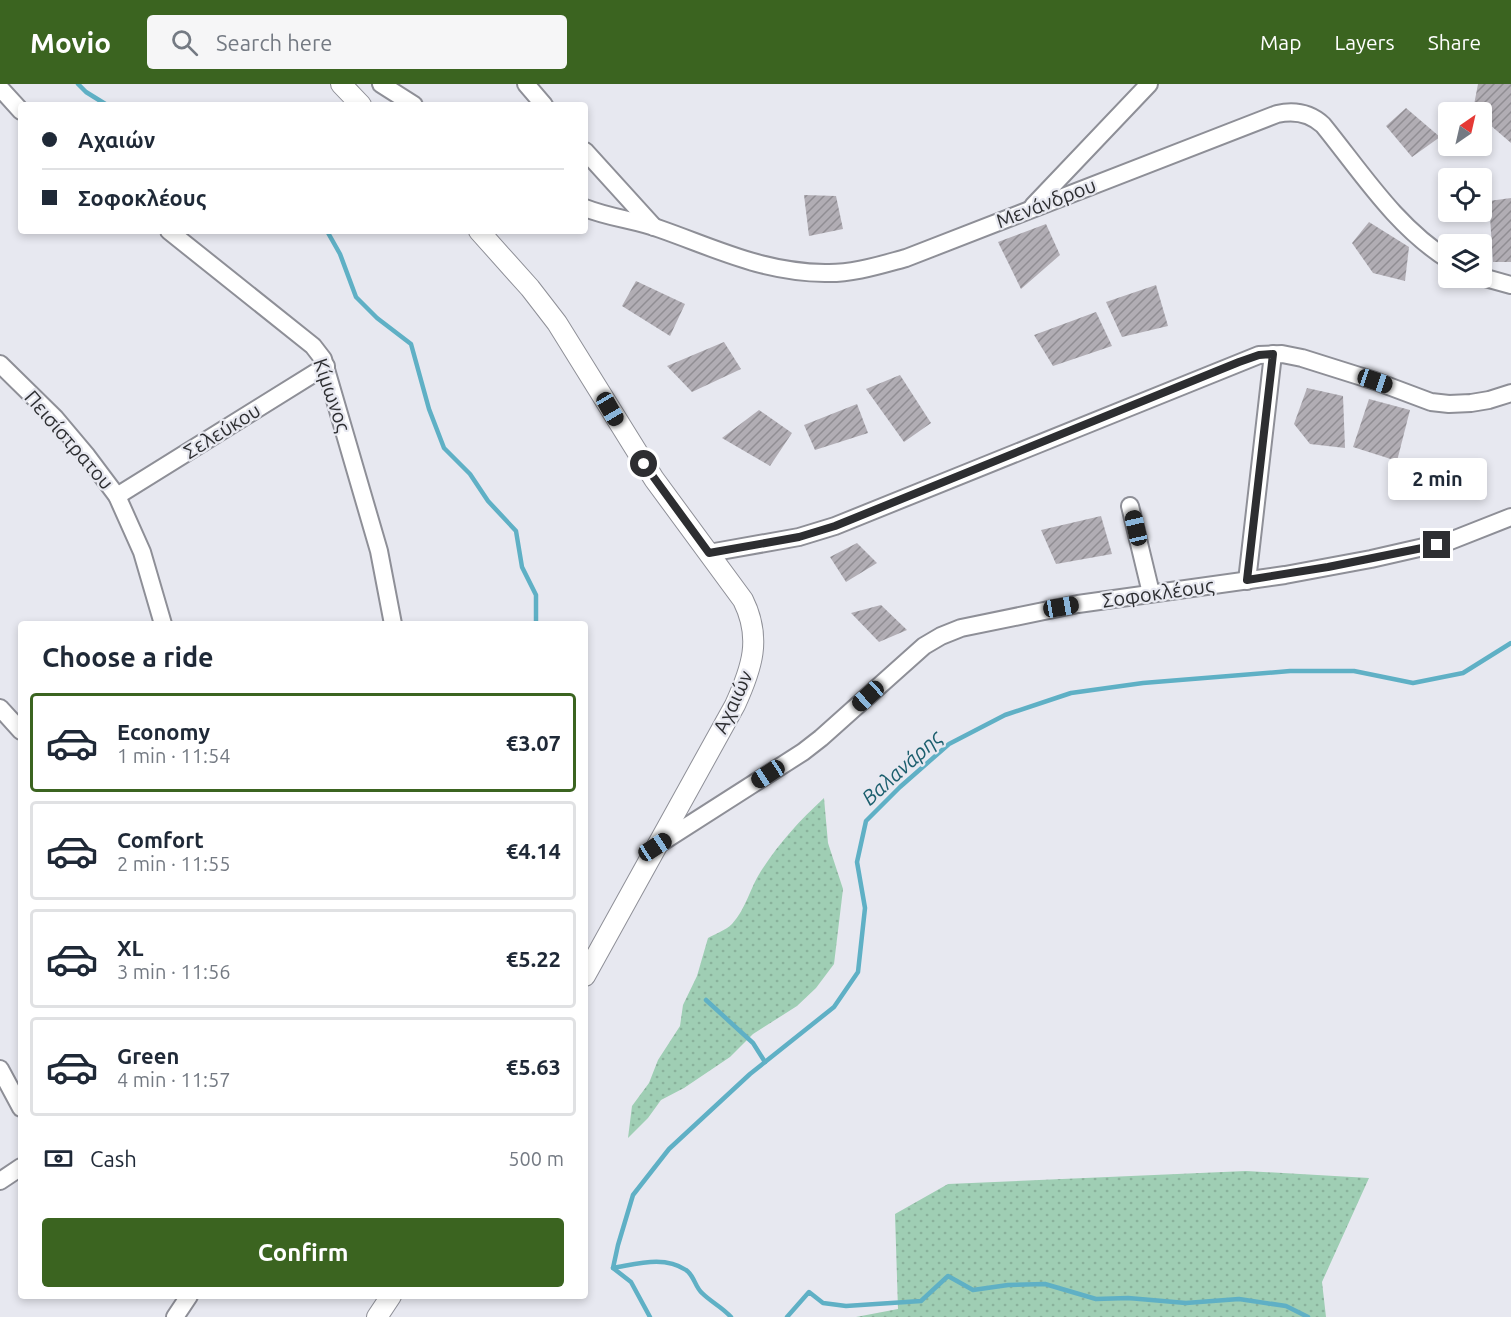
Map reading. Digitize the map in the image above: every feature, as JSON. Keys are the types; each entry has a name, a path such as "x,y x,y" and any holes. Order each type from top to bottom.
{"main road":[{"path":"341,84 358,102"},
{"name":"Αχαιών","path":"482,234 530,288 557,323 634,449 743,600 750,615 754,641 747,678 735,705 588,970"},
{"path":"377,1317 389,1299"}],"street":[{"path":"381,84 409,102"},
{"path":"526,84 541,102"},
{"path":"1030,208 1149,84"},
{"path":"0,88 18,108"},
{"name":"Μενάνδρου","path":"588,209 609,217 654,227 751,262 788,270 826,273 868,267 906,258 1277,114 1299,112 1323,125 1402,222 1438,252"},
{"path":"588,154 654,227"},
{"name":"Κίμωνος","path":"173,234 313,346 326,366 379,551 392,621"},
{"path":"1492,280 1511,285"},
{"path":"1247,580 1273,354"},
{"path":"709,553 799,537 835,526 1259,355 1293,355 1431,402 1471,403 1511,393"},
{"name":"Πεισίστρατου","path":"0,364 55,418 117,496 141,552 162,621"},
{"name":"Σελεύκου","path":"117,496 326,366"},
{"path":"1130,506 1151,593"},
{"name":"Σοφοκλέους","path":"655,847 803,752 915,653 941,636 976,624 1027,613 1296,573 1437,545 1511,517"},
{"path":"0,708 18,728"},
{"path":"0,1069 18,1102"},
{"path":"0,1181 18,1169"},
{"path":"175,1317 187,1299"}],"green space":[{"path":"824,798 828,843 843,889 834,964 816,988 797,1006 753,1034 730,1057 684,1088 661,1100 648,1118 628,1138 632,1106 649,1083 658,1060 680,1026 683,1005 697,976 708,938 732,924 741,912 761,871 775,851"},
{"path":"1246,1171 1369,1178 1322,1282 1326,1317 856,1317 898,1309 895,1214 948,1184"}],"building":[{"path":"1478,84 1511,84 1511,143 1492,127 1492,102 1475,102"},
{"path":"1406,108 1438,135 1438,138 1412,157 1386,126"},
{"path":"804,195 836,196 843,229 809,236"},
{"path":"1511,198 1511,262 1493,262 1490,222 1492,201"},
{"path":"1369,222 1409,247 1405,281 1373,273 1352,243"},
{"path":"1046,224 1060,255 1021,289 998,242"},
{"path":"636,281 685,304 670,336 622,306"},
{"path":"1156,285 1168,326 1122,337 1106,302"},
{"path":"1096,312 1112,346 1053,366 1034,335"},
{"path":"724,342 741,369 692,392 667,366"},
{"path":"900,375 931,423 904,442 866,389"},
{"path":"1307,388 1343,396 1345,448 1310,444 1294,424"},
{"path":"1369,399 1410,410 1397,461 1353,447"},
{"path":"857,404 868,433 815,450 804,425"},
{"path":"759,410 792,433 770,466 722,438"},
{"path":"1101,516 1112,554 1056,564 1041,530"},
{"path":"857,543 877,563 846,582 830,557"},
{"path":"881,605 907,630 879,642 851,613"}],"waterway":[{"path":"78,84 102,102"},
{"path":"329,234 340,254 356,297 377,318 411,344 429,409 444,448 470,474 488,501 516,531 522,567 536,595 536,621"},
{"name":"Βαλανάρης","path":"650,1317 631,1282 613,1268 633,1195 669,1149 750,1074 834,1007 858,972 865,908 857,862 866,821 900,787 949,744 1005,715 1071,693 1143,683 1290,671 1354,671 1413,683 1463,673 1511,643"},
{"path":"706,1000 753,1043 765,1062"},
{"path":"613,1268 650,1262 678,1265 689,1272 705,1296 731,1317"},
{"path":"787,1317 809,1292 823,1303 846,1306 921,1301 948,1276 973,1290 1008,1285 1045,1284 1096,1299 1128,1298 1186,1303 1239,1299 1286,1306 1308,1317"}],"route":[{"path":"644,464 709,553 799,537 835,526 1239,362 1259,355 1273,354 1247,580 1285,575 1437,545"}]}
